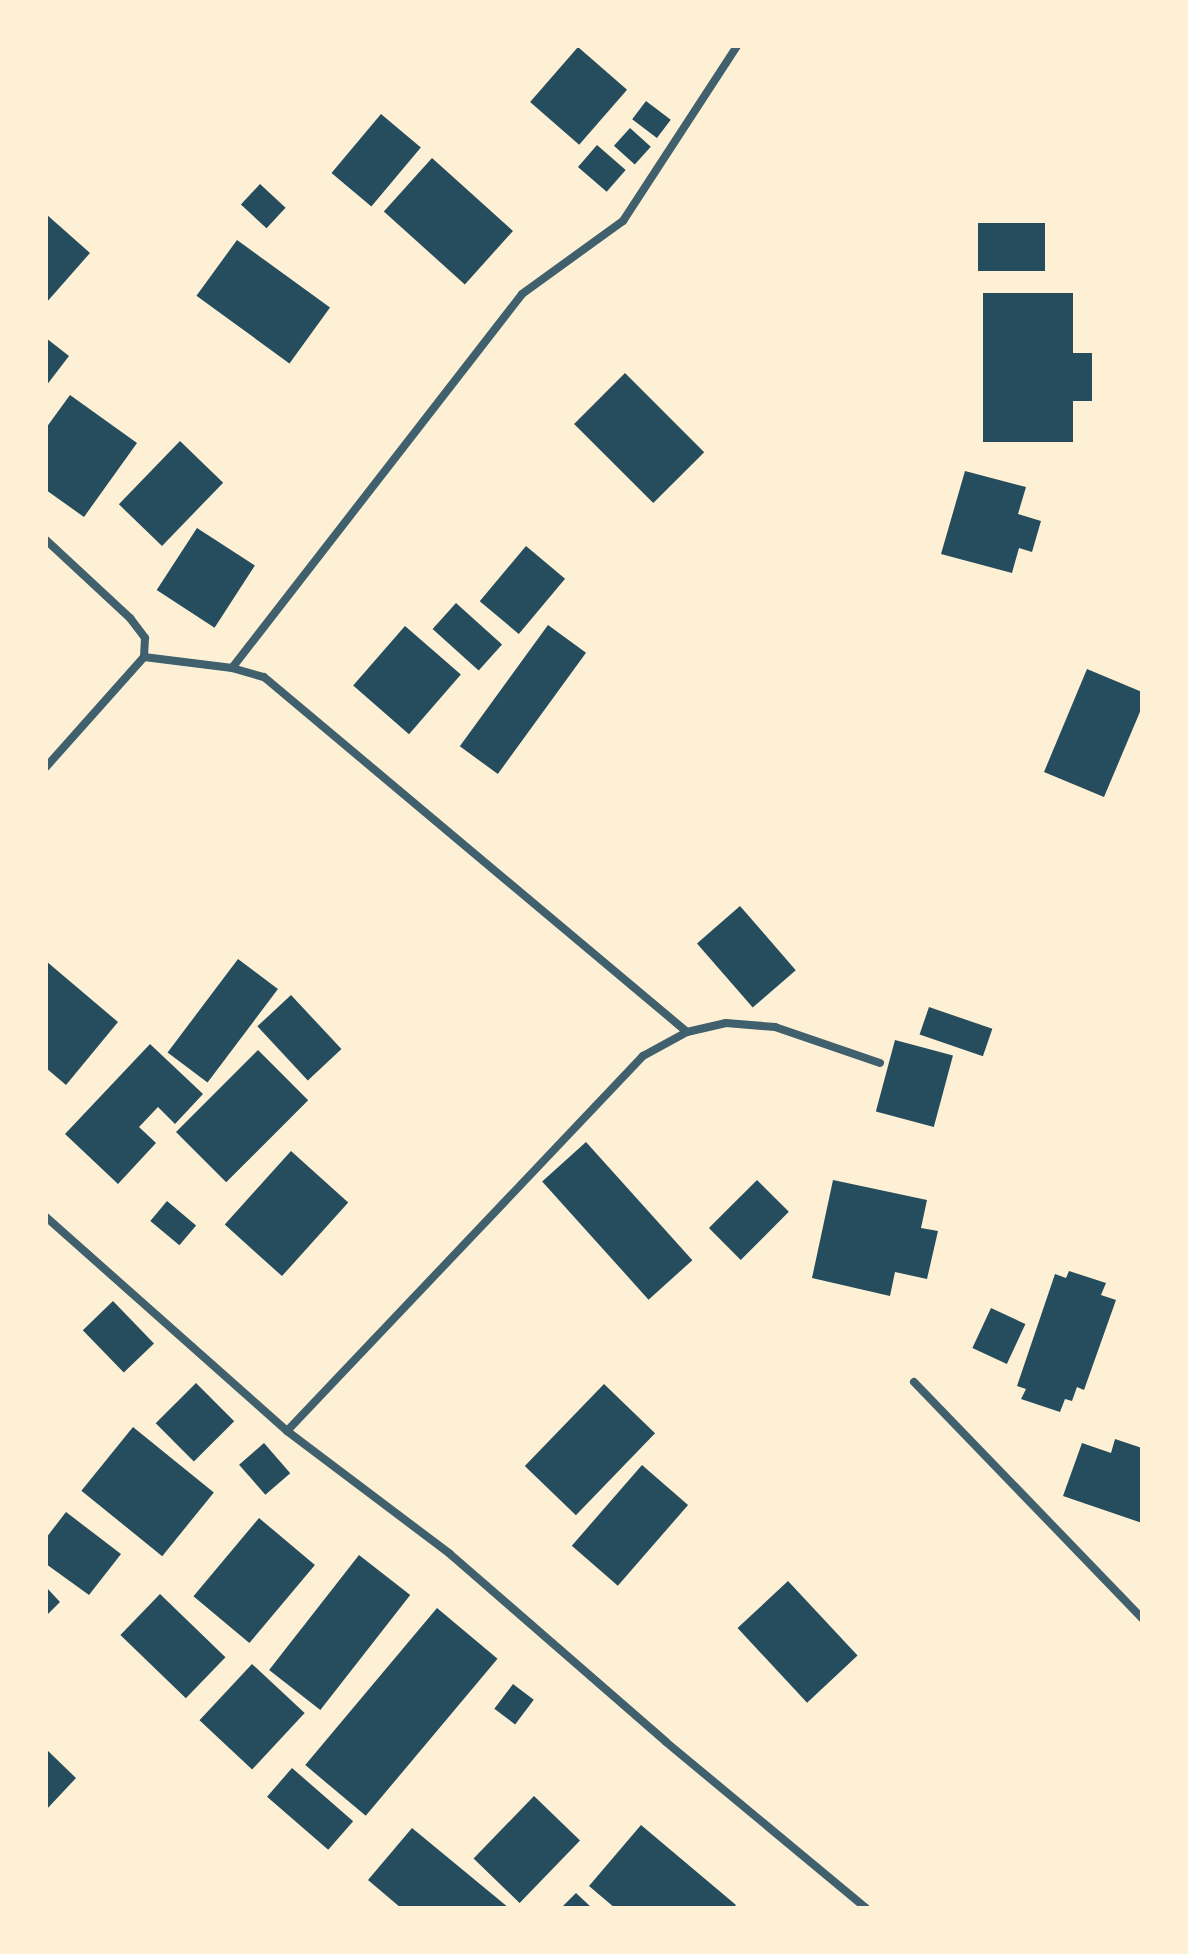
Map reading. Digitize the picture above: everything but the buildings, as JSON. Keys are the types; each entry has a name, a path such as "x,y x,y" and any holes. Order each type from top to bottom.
{"street":[{"path":"232,668 522,294 623,221 737,46"},
{"path":"46,540 130,618 145,638 144,657 46,767"},
{"path":"144,657 232,668 264,677 687,1032"},
{"path":"287,1431 643,1056 687,1032 726,1023 775,1027 880,1063"},
{"path":"46,1217 287,1431 450,1554 666,1742 866,1908"},
{"path":"914,1382 1142,1618"}]}
